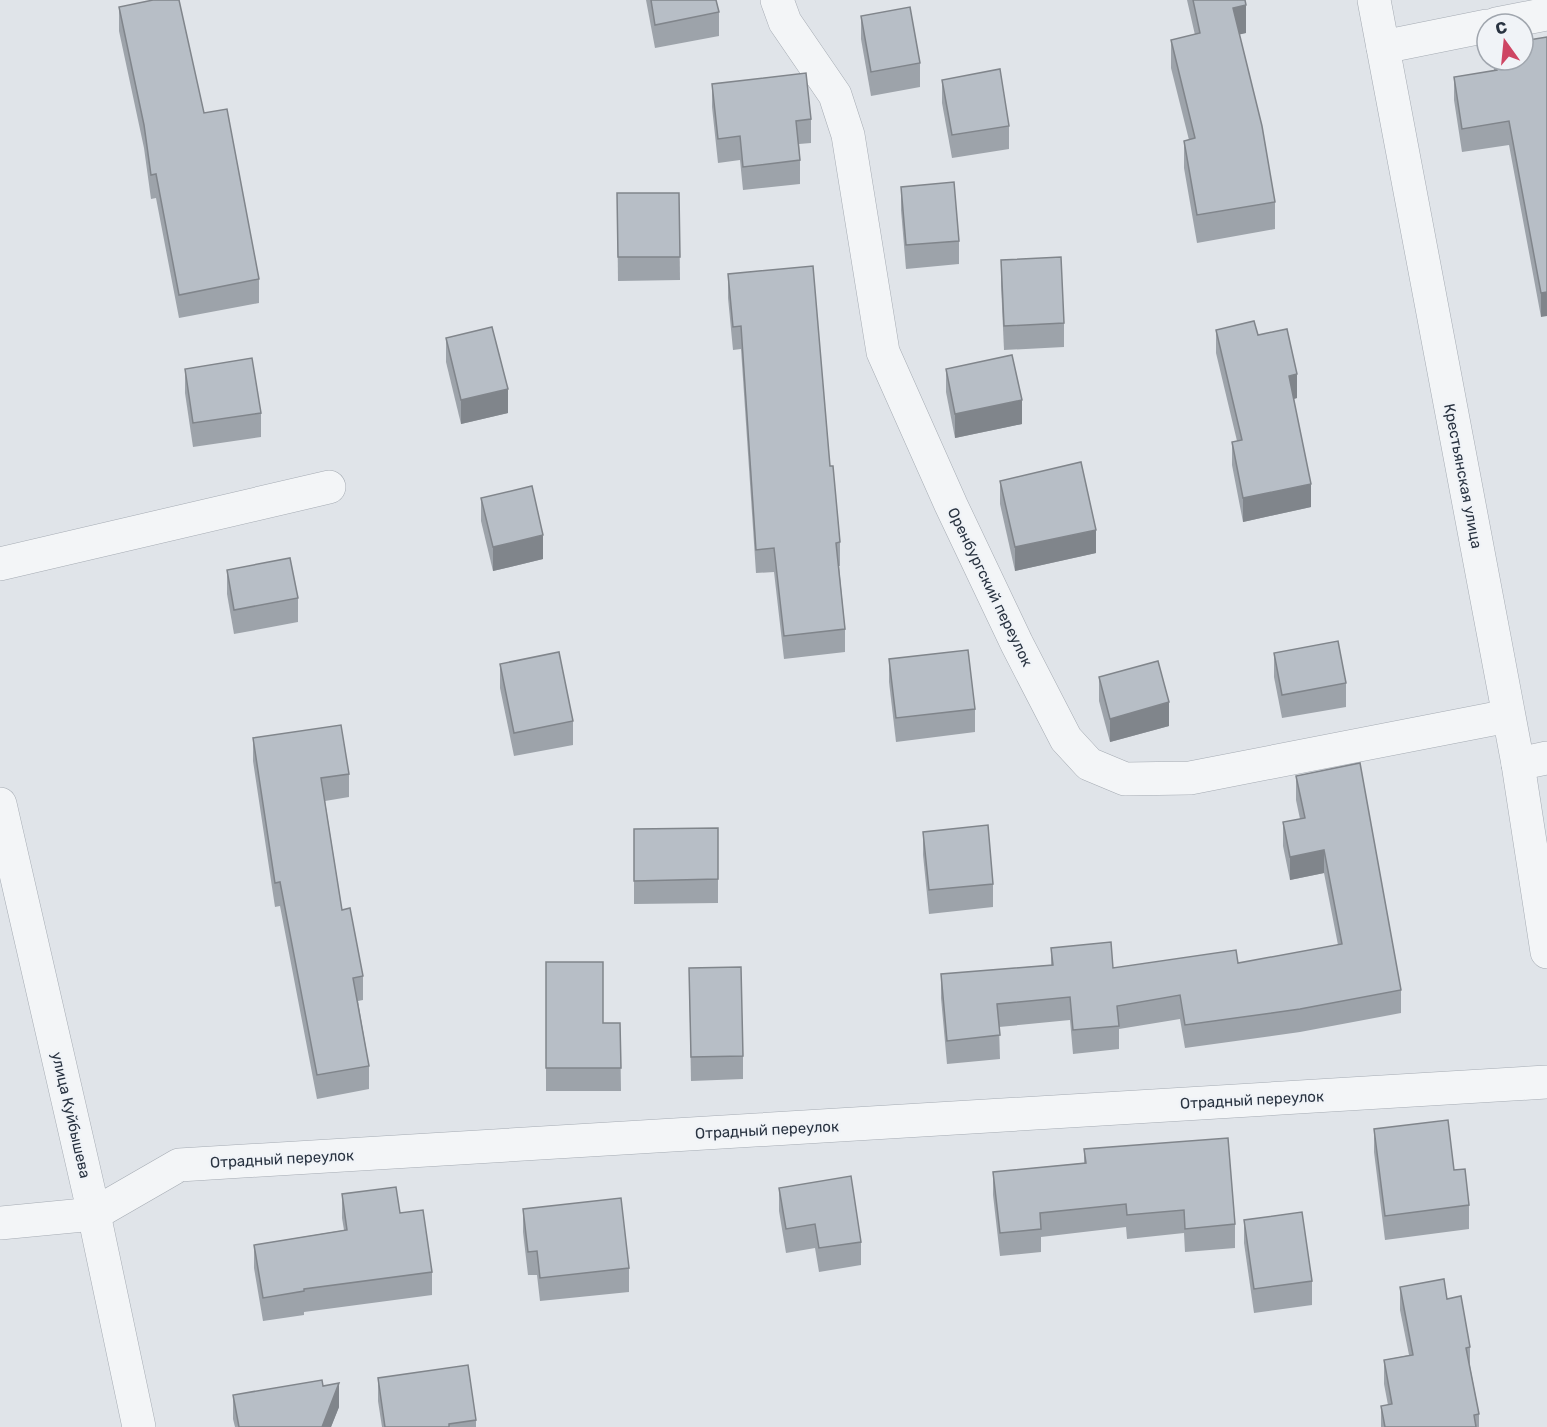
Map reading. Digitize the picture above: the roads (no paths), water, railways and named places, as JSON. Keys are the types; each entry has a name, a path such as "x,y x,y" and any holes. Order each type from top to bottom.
{"street":[{"name":"Оренбургский переулок","path":"777,0 785,22 835,95 848,135 883,351 951,505 1017,644 1066,739 1089,764 1125,779 1190,778 1508,716"},
{"name":"Крестьянская улица","path":"1374,0 1508,716 1533,761 1547,952"},
{"path":"1383,47 1475,28"},
{"path":"0,564 329,487"},
{"name":"улица Куйбышева","path":"0,804 139,1427"},
{"name":"Отрадный переулок","path":"0,1223 93,1214 179,1166 1547,1082"}]}
